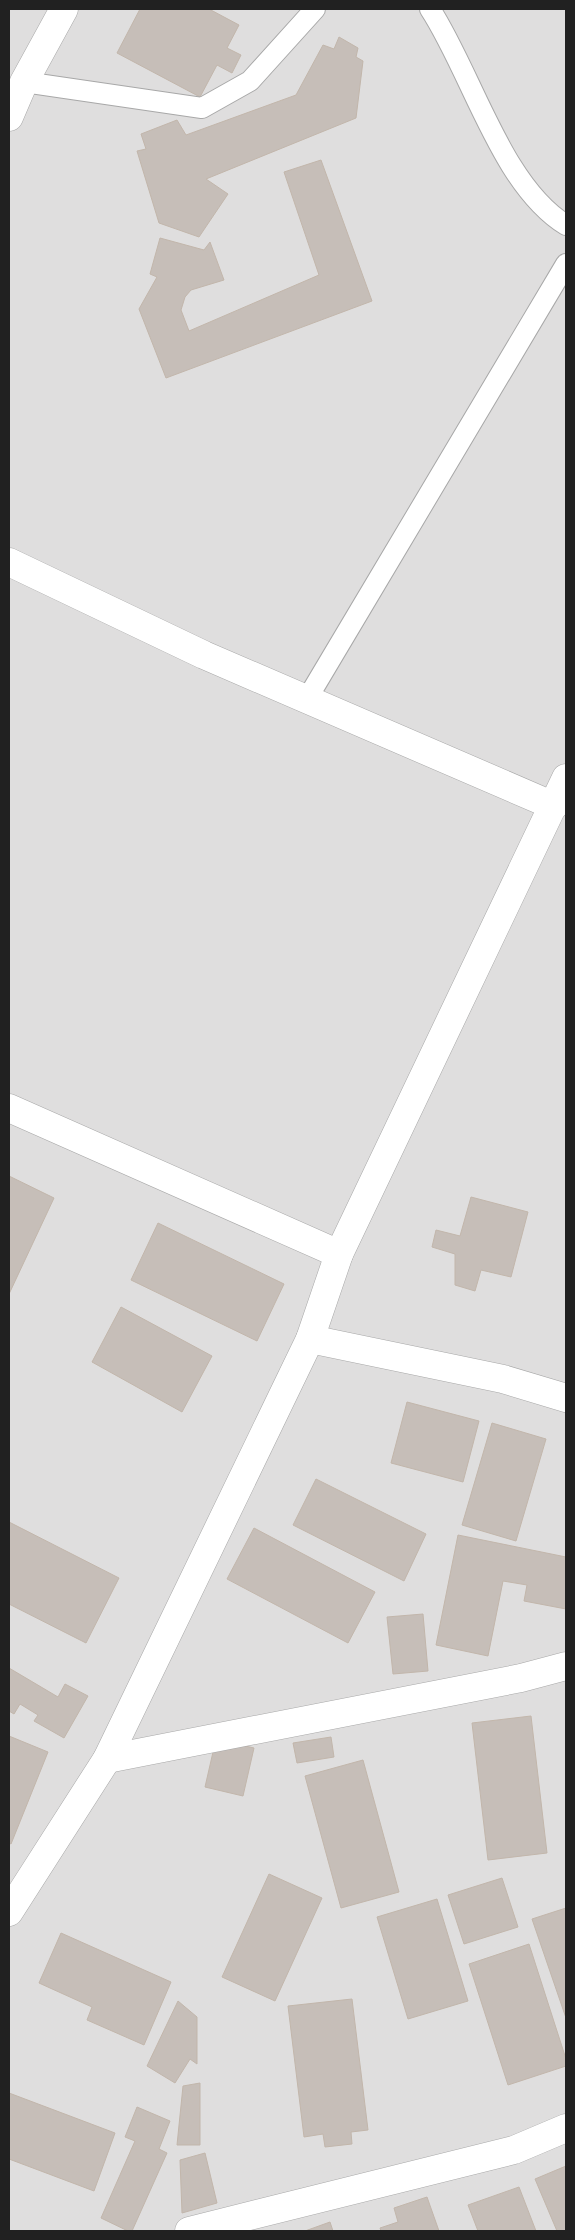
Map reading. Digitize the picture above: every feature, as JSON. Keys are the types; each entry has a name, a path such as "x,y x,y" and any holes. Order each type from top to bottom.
{"street":[{"path":"9,116 21,74 64,9"},
{"path":"9,562 204,655 554,806"},
{"path":"9,1912 107,1759 310,1339 339,1254 566,778"},
{"path":"9,1108 339,1254"},
{"path":"310,1339 503,1379 566,1398"},
{"path":"107,1759 521,1678 566,1666"},
{"path":"189,2231 514,2150 566,2128"}],"lane":[{"path":"21,74 202,108 250,81 315,9"},
{"path":"430,9 446,33 506,159 537,202 566,225"},
{"path":"307,699 566,264"}],"shaded area":[{"path":"9,9 566,9 566,2231 9,2231"}],"building":[{"path":"140,9 209,9 239,25 227,48 241,55 232,73 217,65 200,97 117,53"},
{"path":"339,37 358,48 356,57 363,61 356,118 206,179 228,194 199,237 159,223 137,151 146,149 141,134 177,120 186,135 296,95 323,45 334,49"},
{"path":"321,160 372,301 166,378 139,309 157,277 150,274 160,238 204,250 210,242 224,280 191,290 185,297 181,310 189,331 319,275 284,172"},
{"path":"9,1176 54,1198 9,1294"},
{"path":"471,1197 528,1212 511,1277 481,1270 475,1291 455,1285 455,1254 432,1247 436,1230 460,1236"},
{"path":"158,1223 284,1284 257,1341 131,1280"},
{"path":"121,1307 212,1356 182,1412 92,1362"},
{"path":"407,1402 479,1421 463,1482 391,1463"},
{"path":"492,1423 546,1439 516,1541 462,1525"},
{"path":"316,1479 426,1534 404,1581 293,1525"},
{"path":"9,1522 119,1578 86,1643 9,1604"},
{"path":"254,1528 375,1592 348,1643 227,1579"},
{"path":"458,1535 566,1557 566,1609 524,1601 527,1585 503,1581 488,1656 436,1645"},
{"path":"423,1614 428,1671 393,1674 387,1617"},
{"path":"9,1668 58,1697 65,1684 88,1696 64,1738 34,1721 38,1715 20,1704 14,1714 9,1711"},
{"path":"531,1716 547,1853 488,1860 472,1723"},
{"path":"9,1736 48,1752 11,1844 9,1843"},
{"path":"331,1737 334,1757 297,1763 293,1743"},
{"path":"216,1739 254,1748 243,1796 205,1787"},
{"path":"363,1760 399,1892 341,1908 305,1776"},
{"path":"269,1874 322,1898 275,2001 222,1977"},
{"path":"502,1878 518,1927 464,1944 448,1895"},
{"path":"437,1899 468,2001 408,2019 377,1917"},
{"path":"566,1908 566,2018 532,1919"},
{"path":"61,1933 171,1982 144,2045 87,2020 92,2007 39,1983"},
{"path":"529,1944 566,2059 566,2066 508,2085 469,1964"},
{"path":"352,1999 368,2130 351,2132 352,2144 325,2147 323,2134 304,2137 288,2006"},
{"path":"178,2001 197,2017 197,2064 190,2059 175,2083 147,2066"},
{"path":"200,2083 200,2145 177,2145 183,2086"},
{"path":"9,2093 115,2133 94,2191 9,2159"},
{"path":"137,2107 170,2121 159,2149 167,2153 132,2231 128,2231 101,2218 135,2141 125,2137"},
{"path":"205,2153 217,2203 182,2213 180,2160"},
{"path":"566,2166 566,2231 557,2231 535,2179"},
{"path":"519,2187 536,2231 478,2231 468,2205"},
{"path":"427,2197 439,2231 381,2231 380,2228 398,2222 394,2208"},
{"path":"330,2222 333,2231 305,2231"}]}
